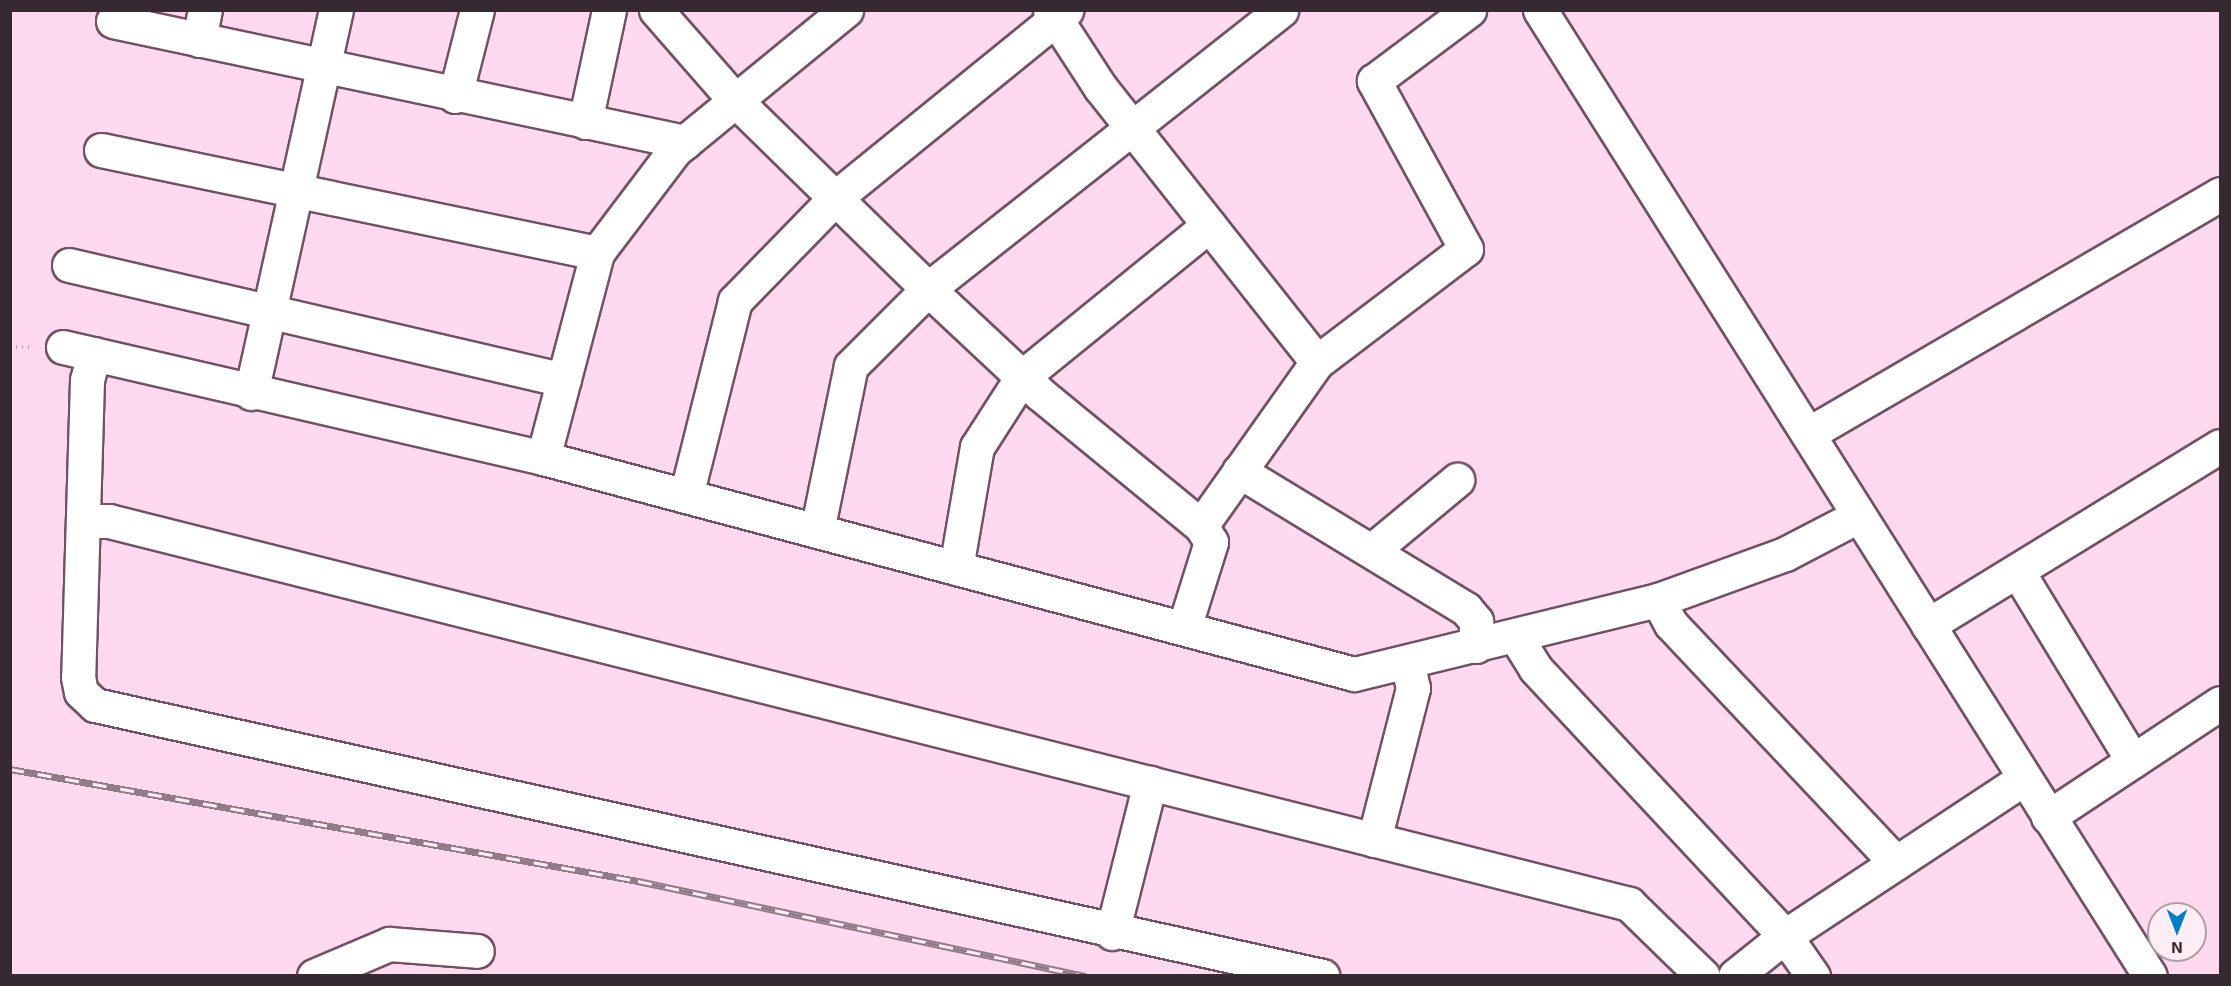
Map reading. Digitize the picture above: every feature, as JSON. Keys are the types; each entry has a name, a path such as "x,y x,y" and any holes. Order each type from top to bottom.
{"street":[{"path":"251,393 272,315 336,10"},
{"path":"455,96 477,10"},
{"path":"585,122 609,10"},
{"path":"543,458 597,253 685,142 734,99 846,10"},
{"path":"817,531 850,366 928,289 1130,126 1281,10"},
{"path":"1201,526 1317,362 1466,249 1374,81 1469,10"},
{"path":"1540,10 2023,779 2150,975"},
{"path":"659,12 734,99 928,289 1022,377 1201,526 1211,542 1184,628"},
{"path":"686,496 735,301 836,198 1057,13 1130,126 1317,362"},
{"path":"113,21 202,25 325,68 685,142"},
{"path":"101,150 298,194 597,253"},
{"path":"1808,434 2220,194"},
{"path":"956,567 977,447 1022,377 1209,225"},
{"path":"69,265 272,315 564,380"},
{"path":"1322,975 1112,933 95,705 81,692 78,677 87,380 79,351 251,393 543,458 1354,674 1516,637 1658,600 1785,554 1858,516"},
{"path":"1928,625 2018,572 2220,446"},
{"path":"1239,471 1375,548 1466,609 1476,621 1476,646"},
{"path":"1375,548 1457,480"},
{"path":"82,521 110,521 1629,904 1703,975"},
{"path":"2018,572 2133,761"},
{"path":"1658,600 1671,624 1896,863"},
{"path":"1516,637 1535,668 1785,936 1813,975"},
{"path":"1374,840 1413,688 1407,662"},
{"path":"2048,817 2220,703"},
{"path":"1735,975 1785,936 2023,779"},
{"path":"1112,933 1150,783"},
{"path":"314,975 352,967 389,944 477,951"}],"railway":[{"path":"10,769 638,881 1086,976"}]}
